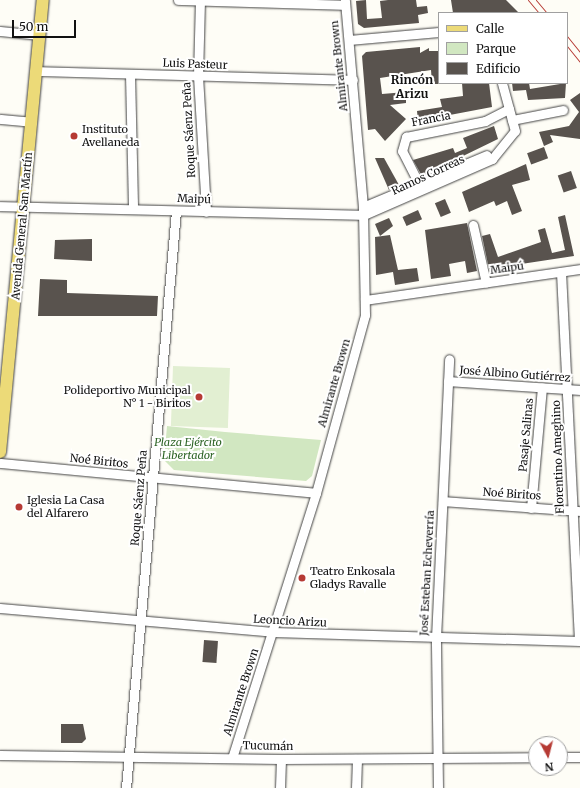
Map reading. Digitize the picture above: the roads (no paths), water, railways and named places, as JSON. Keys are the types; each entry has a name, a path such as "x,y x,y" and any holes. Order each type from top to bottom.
{"main road":[{"name":"Avenida General San Martín","path":"0,452 43,0"}],"street":[{"path":"178,0 345,2"},
{"name":"Roque Sáenz Peña","path":"200,0 198,76 206,212"},
{"name":"Almirante Brown","path":"232,758 316,493 362,326 365,300 364,211 345,2"},
{"path":"0,32 40,36"},
{"path":"349,40 438,32"},
{"name":"Luis Pasteur","path":"36,71 353,80"},
{"path":"130,74 133,209"},
{"path":"502,84 512,120 563,110"},
{"name":"Francia","path":"419,184 402,151 406,137 485,121 509,109"},
{"path":"0,119 32,122"},
{"name":"Ramos Correas","path":"364,211 485,162 514,137 512,120"},
{"name":"Ramos Correas","path":"364,211 419,184 498,152"},
{"name":"Maipú","path":"0,206 206,212 364,211"},
{"name":"Roque Sáenz Peña","path":"126,788 127,758 176,211"},
{"path":"472,224 486,283"},
{"name":"Maipú","path":"365,300 580,269"},
{"name":"Florentino Ameghino","path":"561,272 567,389 576,511 580,641"},
{"name":"José Esteban Echeverría","path":"438,788 436,638 449,359"},
{"name":"José Albino Gutiérrez","path":"448,381 580,390"},
{"name":"Pasaje Salinas","path":"532,508 542,388"},
{"name":"Noé Biritos","path":"0,464 316,493"},
{"name":"Noé Biritos","path":"443,501 576,511"},
{"name":"Leoncio Arizu","path":"0,608 139,622 273,632 436,638 580,641"},
{"name":"Tucumán","path":"0,755 282,759 528,757"},
{"path":"568,757 580,757"},
{"path":"280,788 282,759"},
{"path":"356,788 357,759"}],"tram line":[{"path":"528,0 538,12"},
{"path":"536,0 546,12"},
{"path":"568,37 580,52"},
{"path":"568,47 580,62"}],"place":[{"name":"Instituto Avellaneda","path":"74,136"},
{"name":"Polideportivo Municipal N° 1 - Biritos","path":"199,397"},
{"name":"Iglesia La Casa del Alfarero","path":"19,507"},
{"name":"Teatro Enkosala Gladys Ravalle","path":"302,578"}],"district":[{"name":"Rincón Arizu","path":"412,87"}],"park label":[{"name":"Plaza Ejército Libertador","path":"188,449"}]}
